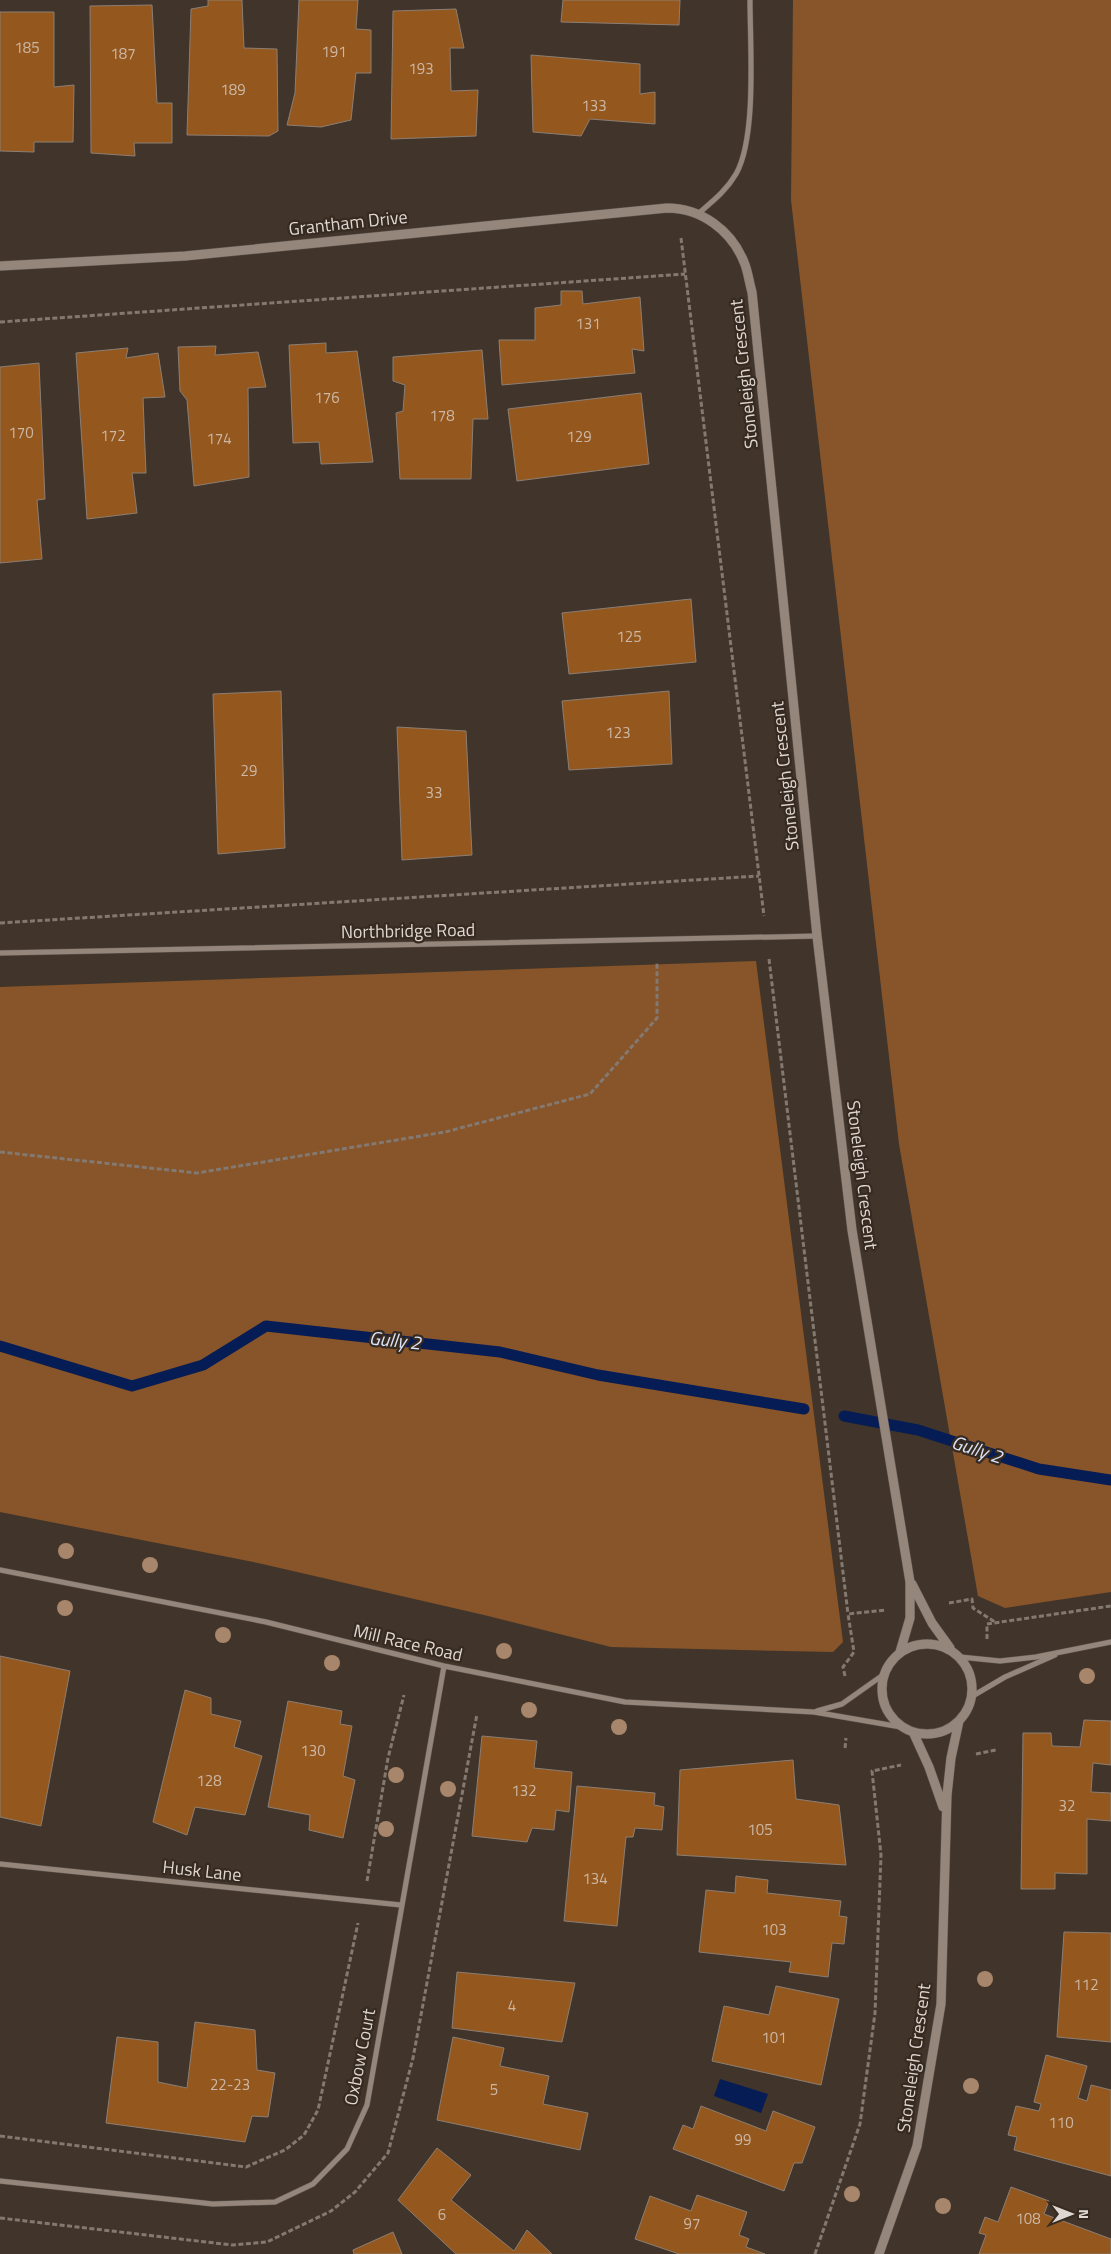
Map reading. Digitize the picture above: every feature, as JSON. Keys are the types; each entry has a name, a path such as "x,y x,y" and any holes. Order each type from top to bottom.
{"street":[{"path":"699,213 725,191 736,173 744,154 749,122 750,0"},
{"name":"Grantham Drive","path":"0,266 185,256 667,208 699,213"},
{"name":"Stoneleigh Crescent","path":"699,213 728,235 744,262 752,292 817,936 852,1230 910,1582 910,1618 900,1652"},
{"name":"Northbridge Road","path":"0,953 817,936"},
{"name":"Mill Race Road","path":"0,1570 266,1622 444,1666 625,1702 814,1712 900,1727"},
{"name":"Stoneleigh Crescent","path":"910,1582 932,1623 950,1650"},
{"path":"960,1657 1000,1661 1036,1658 1111,1642"},
{"name":"Stoneleigh Crescent","path":"880,2254 917,2146 941,2004 946,1829 951,1758 959,1721 968,1709 972,1697 972,1681 968,1668 960,1657 939,1644 924,1643 911,1645 889,1662 883,1675"},
{"path":"972,1697 1005,1677 1067,1650"},
{"name":"Oxbow Court","path":"0,2181 213,2204 275,2202 313,2184 347,2150 367,2105 444,1666"},
{"path":"883,1675 881,1692 884,1706 892,1719 900,1727 913,1732 927,1734 950,1728 959,1721"},
{"name":"Mill Race Road","path":"814,1712 842,1704 883,1675"},
{"name":"Stoneleigh Crescent","path":"913,1732 942,1798 946,1829"},
{"name":"Husk Lane","path":"0,1864 402,1905"}],"path":[{"path":"0,322 685,274"},
{"path":"0,923 759,876"},
{"path":"0,1152 197,1173 445,1132 590,1094 657,1018 657,939"},
{"path":"988,1660 988,1624 1111,1606"},
{"path":"0,2136 246,2166 286,2150 304,2135 318,2110 363,1902 388,1758 404,1695"},
{"path":"0,2218 232,2245 267,2242 331,2211 354,2192 388,2153 402,2106 420,2023 477,1714"},
{"path":"951,1758 996,1750"},
{"path":"815,2254 860,2124 875,2013 881,1855 872,1771 926,1760"}],"shaded area":[{"path":"793,0 1111,0 1111,1592 1005,1608 978,1596 899,1144 791,200"},
{"path":"756,961 843,1642 833,1652 611,1647 484,1615 258,1563 0,1512 0,987"}],"water":[{"path":"720,2079 768,2094 761,2113 714,2096"}],"building":[{"path":"208,0 242,0 244,48 277,49 278,131 269,136 187,135 191,9 208,6"},
{"path":"299,0 358,0 356,29 371,30 371,73 356,73 351,120 321,127 287,125 295,93"},
{"path":"563,0 680,0 679,25 561,22"},
{"path":"152,5 157,103 172,103 172,143 134,143 135,156 91,153 90,6"},
{"path":"456,9 464,48 450,48 451,91 478,90 476,136 391,139 393,11"},
{"path":"0,12 54,12 54,87 74,85 73,142 34,142 34,152 0,151"},
{"path":"531,55 640,64 640,94 655,92 655,124 590,119 581,136 533,132"},
{"path":"561,291 582,291 583,304 640,297 644,351 632,349 635,373 502,385 499,340 535,340 535,308 561,305"},
{"path":"326,343 326,353 357,351 373,462 321,464 319,442 293,443 289,345"},
{"path":"216,346 215,355 258,352 266,387 248,388 249,477 194,486 187,400 180,391 178,347"},
{"path":"128,348 126,358 158,353 165,397 143,398 146,473 132,473 137,513 87,519 76,353"},
{"path":"482,350 488,419 473,419 471,479 400,479 396,413 403,411 405,385 393,381 393,357"},
{"path":"39,363 45,499 37,500 42,559 0,563 0,367"},
{"path":"641,393 649,464 517,481 508,409"},
{"path":"691,599 696,662 569,674 562,613"},
{"path":"281,691 285,848 218,854 213,694"},
{"path":"669,691 672,764 569,770 562,701"},
{"path":"397,727 466,731 472,855 402,860"},
{"path":"0,1656 70,1671 41,1826 0,1817"},
{"path":"185,1690 211,1698 211,1714 241,1721 234,1747 262,1756 245,1815 195,1807 187,1835 153,1822"},
{"path":"288,1701 342,1711 340,1724 352,1726 343,1776 355,1780 343,1838 309,1830 310,1815 268,1807"},
{"path":"1084,1720 1111,1721 1111,1765 1093,1763 1091,1792 1111,1793 1111,1821 1087,1819 1087,1874 1055,1873 1055,1889 1021,1889 1023,1733 1051,1733 1052,1746 1080,1747"},
{"path":"482,1736 537,1741 534,1768 572,1772 569,1812 556,1810 554,1830 532,1828 527,1842 472,1836"},
{"path":"793,1760 796,1799 839,1805 846,1865 677,1855 680,1770"},
{"path":"577,1786 655,1793 654,1805 664,1807 662,1830 635,1828 633,1837 626,1837 617,1926 564,1921"},
{"path":"736,1876 768,1880 767,1893 841,1901 839,1916 847,1917 844,1944 832,1943 828,1977 789,1972 791,1962 699,1952 706,1890 735,1893"},
{"path":"1064,1932 1111,1933 1111,2042 1057,2037"},
{"path":"457,1972 575,1983 562,2042 452,2028"},
{"path":"776,1986 839,1999 821,2085 712,2061 724,2006 769,2015"},
{"path":"195,2022 255,2030 257,2070 275,2073 268,2117 252,2116 245,2142 106,2123 117,2037 158,2042 158,2082 187,2088"},
{"path":"453,2037 504,2048 500,2066 549,2076 543,2104 588,2113 580,2150 437,2120"},
{"path":"1046,2055 1087,2066 1078,2098 1087,2101 1091,2085 1111,2090 1111,2176 1014,2150 1017,2137 1008,2135 1016,2106 1039,2111 1041,2104 1034,2102"},
{"path":"701,2106 766,2131 773,2111 815,2127 802,2163 794,2163 784,2191 673,2149 683,2125 693,2129"},
{"path":"437,2148 471,2175 451,2200 514,2251 527,2230 552,2254 456,2254 398,2200"},
{"path":"1011,2187 1049,2201 1044,2214 1111,2239 1111,2254 979,2254 986,2235 979,2233 985,2217 998,2222"},
{"path":"697,2195 747,2212 739,2235 749,2239 746,2247 765,2254 679,2254 635,2239 650,2196 691,2211"},
{"path":"393,2232 402,2254 354,2254 353,2250"}],"waterway":[{"name":"Gully 2","path":"0,1346 132,1386 203,1365 266,1326 500,1352 598,1375 804,1409"},
{"name":"Gully 2","path":"844,1416 918,1430 1039,1469 1111,1480"}]}
